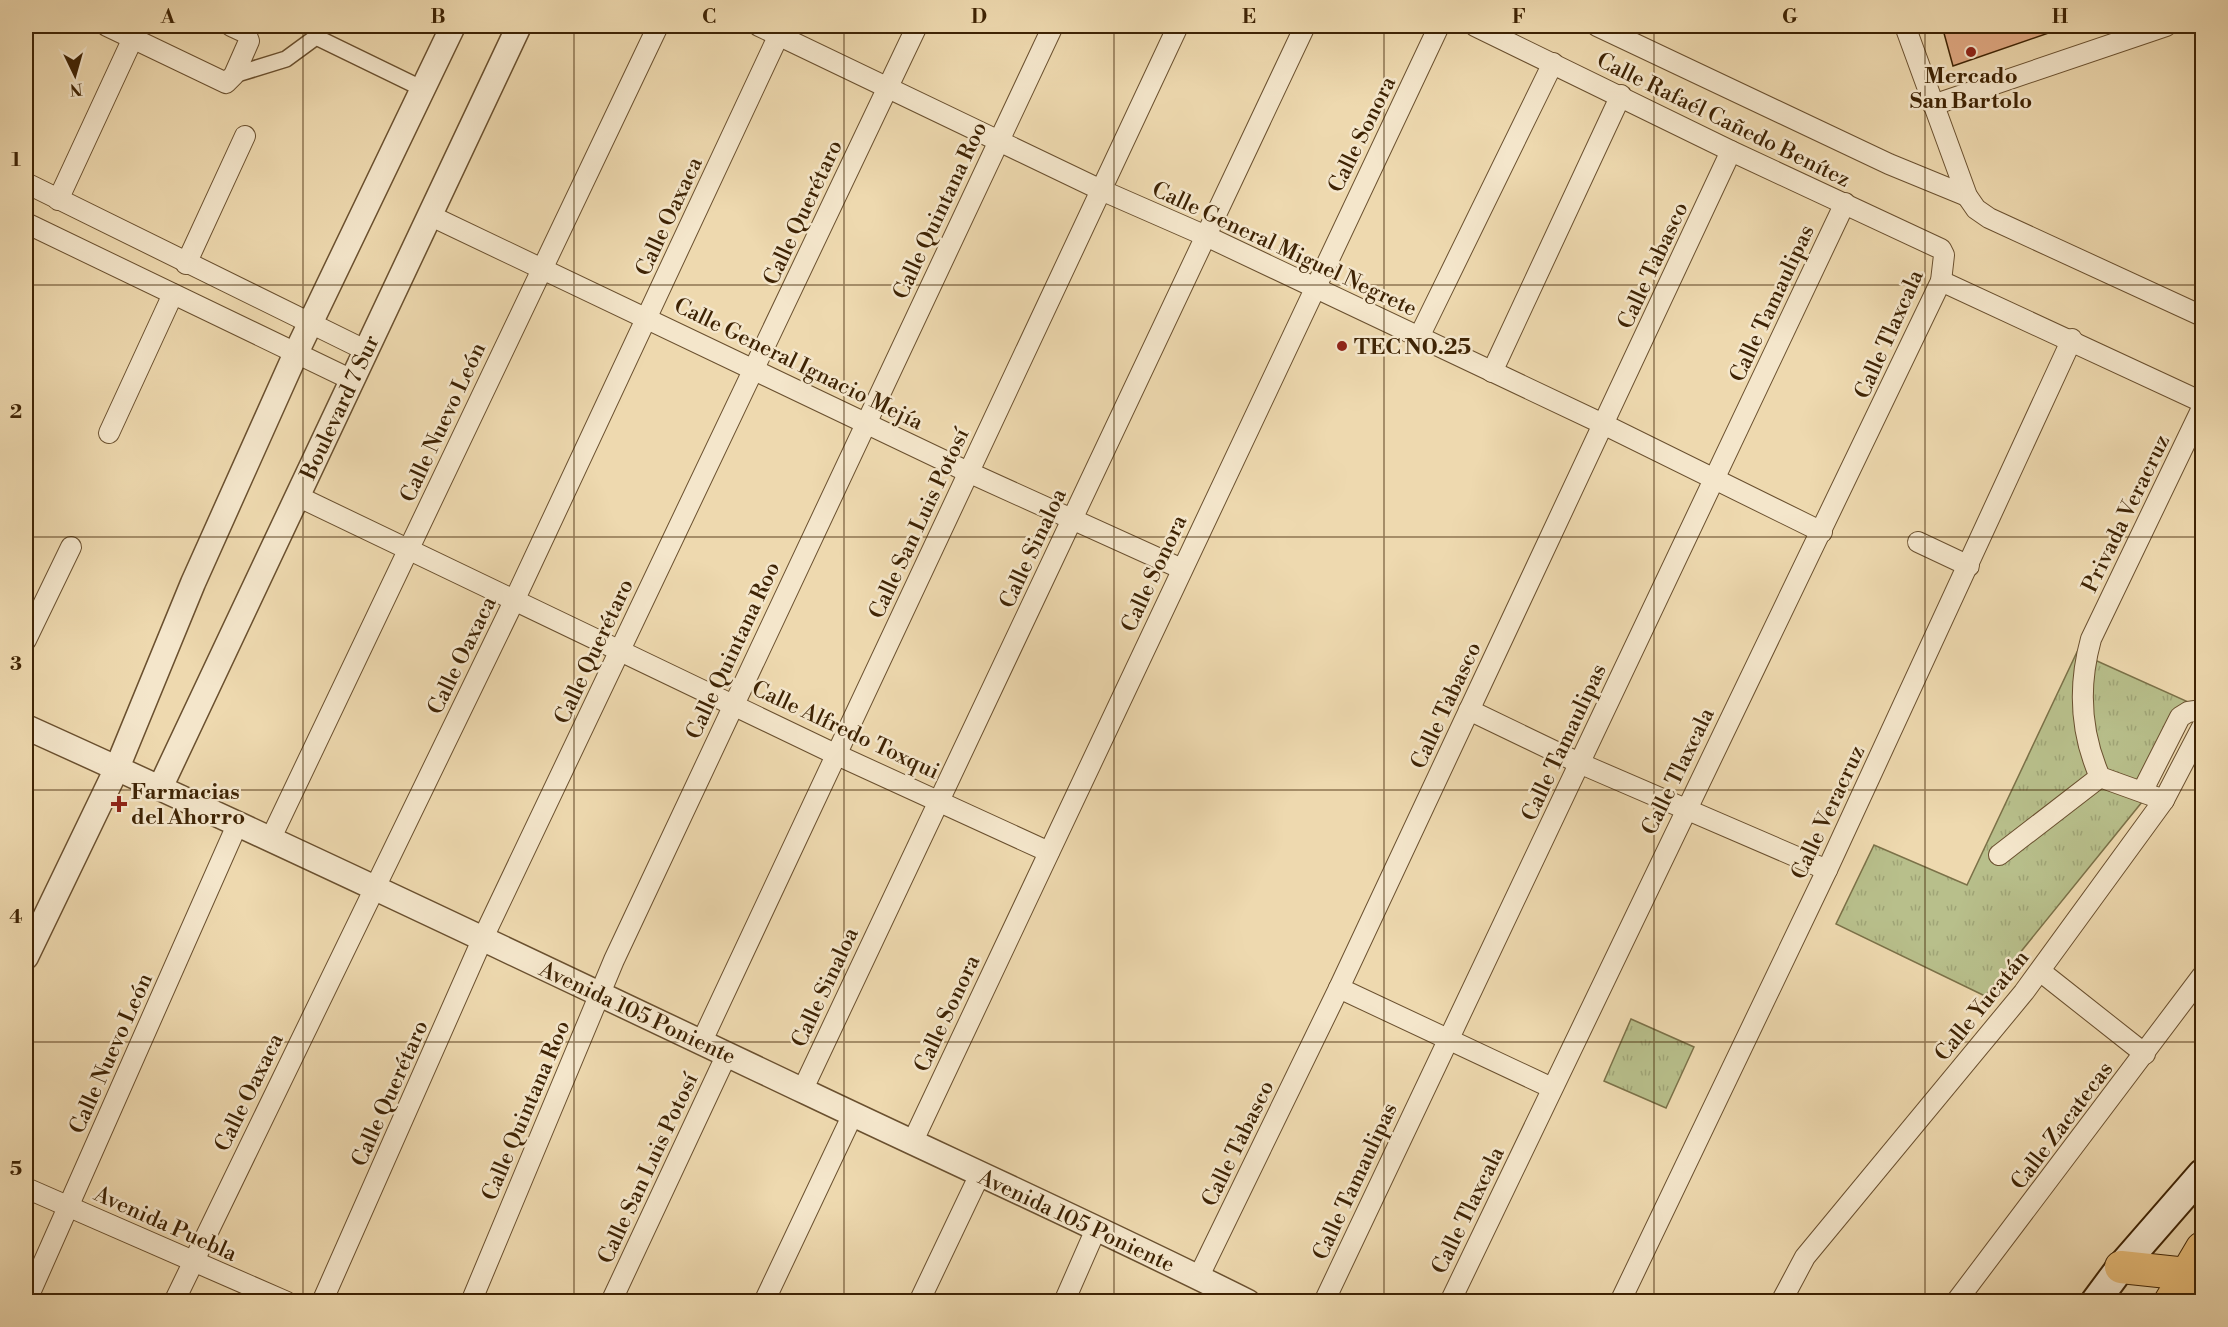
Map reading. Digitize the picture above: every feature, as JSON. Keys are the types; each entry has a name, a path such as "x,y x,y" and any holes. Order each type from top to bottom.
{"main road":[{"path":"2095,1302 2121,1267 2202,1174"},
{"path":"2121,1267 2195,1261"},
{"path":"2170,1302 2195,1261"}],"street":[{"path":"107,26 230,79 286,58 316,37 423,89"},
{"path":"230,79 249,41 246,33 231,26"},
{"path":"26,957 117,768 193,583 296,353 453,26"},
{"name":"Boulevard 7 Sur","path":"160,788 519,26"},
{"name":"Calle Nuevo León","path":"270,840 658,26"},
{"name":"Calle General Miguel Negrete","path":"759,26 781,30 888,86 1101,190 1603,424 1822,532"},
{"name":"Calle Querétaro","path":"322,1302 482,940 917,26"},
{"name":"Calle Quintana Roo","path":"471,1302 600,994 734,703 1053,26"},
{"name":"Calle San Luis Potosí","path":"702,1041 1178,26"},
{"name":"Calle Sinaloa","path":"802,1090 1305,26"},
{"name":"Calle Sonora","path":"912,1143 1439,26"},
{"name":"Calle Rafaél Cañedo Benítez","path":"1475,26 1621,95 1731,151 1941,249 1942,271 2072,339 2202,402"},
{"path":"1597,26 1972,203 1989,218 2202,316"},
{"path":"1905,26 1972,203"},
{"path":"1933,105 2166,26"},
{"name":"Calle Oaxaca","path":"174,1302 515,599 781,30"},
{"path":"57,200 133,38"},
{"path":"1419,337 1553,63"},
{"path":"1492,372 1621,95"},
{"path":"186,264 245,136"},
{"name":"Calle Tabasco","path":"1209,1288 1340,988 1731,151"},
{"path":"26,183 186,264 365,350"},
{"name":"Calle Tamaulipas","path":"1324,1302 1845,203"},
{"name":"Calle General Ignacio Mejía","path":"429,215 867,421 968,472 1182,569"},
{"path":"26,223 352,380"},
{"path":"111,264 126,234"},
{"name":"Calle Tlaxcala","path":"1450,1302 1685,809 1822,532 1942,271"},
{"path":"109,434 173,294"},
{"name":"Calle Veracruz","path":"1620,1302 1827,870 2072,339"},
{"name":"Privada Veracruz","path":"2100,777 2089,753 2083,726 2084,664 2091,639 2202,408"},
{"name":"Calle Alfredo Toxqui","path":"297,496 734,703 835,754 1049,852"},
{"path":"1918,542 1969,566"},
{"path":"26,640 71,547"},
{"path":"1469,710 1580,763 1827,870"},
{"path":"2143,790 2180,717 2188,712 2202,710"},
{"name":"Avenida 105 Poniente","path":"26,727 375,886 482,940 702,1041 1096,1229 1209,1288 1248,1302"},
{"name":"Calle Yucatán","path":"1781,1302 1805,1257 2040,970 2164,800 2202,727"},
{"path":"1999,855 2100,777 2143,790 2164,800"},
{"name":"Calle Nuevo León","path":"26,1302 237,825"},
{"path":"2040,970 2145,1054"},
{"name":"Calle Zacatecas","path":"1956,1302 2202,976"},
{"path":"1340,988 1447,1041 1552,1088"},
{"name":"Calle San Luis Potosí","path":"611,1302 727,1054"},
{"path":"764,1302 852,1114"},
{"path":"919,1302 980,1174"},
{"name":"Avenida Puebla","path":"26,1188 286,1302"},
{"path":"1064,1302 1096,1229"}],"green space":[{"path":"2077,652 2195,705 2142,802 1985,996 1836,924 1874,845 1967,885"},
{"path":"1631,1019 1694,1047 1666,1108 1604,1081"}],"building":[{"name":"Mercado San Bartolo","path":"1942,26 2063,26 2063,28 1953,66"}],"place":[{"name":"Mercado San Bartolo","path":"1971,52"},
{"name":"TEC N0.25","path":"1342,346"},
{"name":"Farmacias del Ahorro","path":"119,804"}]}
